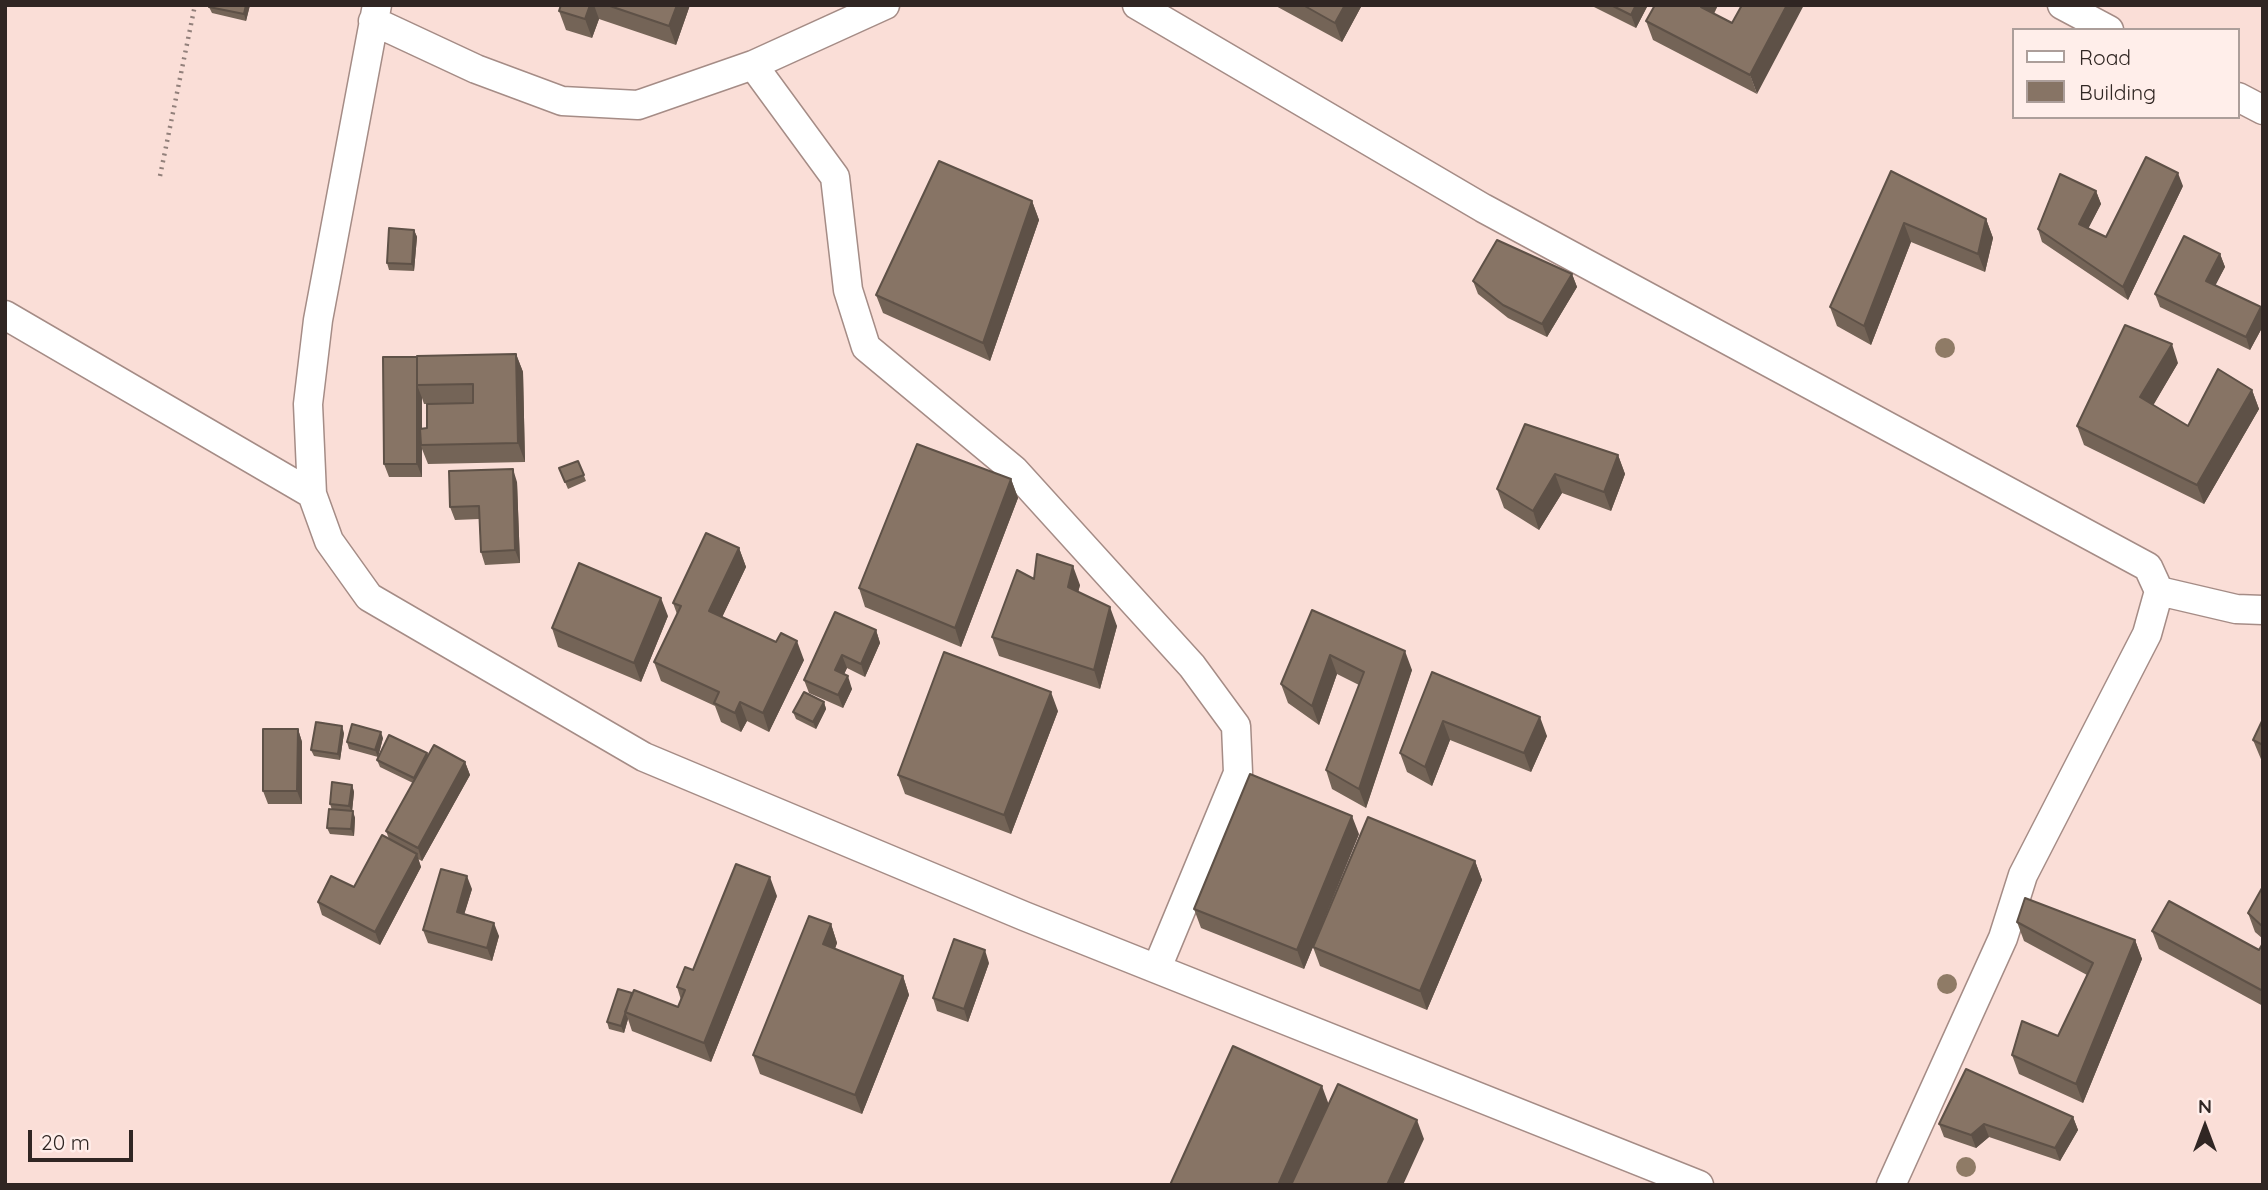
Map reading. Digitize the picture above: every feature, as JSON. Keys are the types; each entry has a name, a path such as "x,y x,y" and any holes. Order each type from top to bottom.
{"street":[{"path":"886,5 753,65 638,105 562,101 476,69 375,13 318,320 307,404 312,494 329,541 369,597 644,757 1157,968 1699,1185"},
{"path":"1137,5 1483,208 2148,567 2159,591 2147,634 2023,875 2003,939 1891,1185"},
{"path":"2062,5 2105,28"},
{"path":"753,65 835,177 848,290 866,347 1014,470 1192,666 1236,726 1238,773 1157,968"},
{"path":"2240,98 2263,110"},
{"path":"5,315 312,494"},
{"path":"2159,591 2236,609 2263,610"}],"path":[{"path":"160,176 195,5"}],"building":[{"path":"209,5 246,5 244,14"},
{"path":"561,5 590,5 585,19 559,11"},
{"path":"607,5 677,5 669,26"},
{"path":"1303,5 1345,5 1335,23"},
{"path":"1611,5 1636,5 1631,15"},
{"path":"1655,5 1701,5 1732,23 1742,5 1787,5 1750,75 1646,21"},
{"path":"2146,157 2178,173 2123,287 2038,229 2060,174 2096,191 2079,224 2106,237"},
{"path":"939,161 1032,201 983,343 876,295"},
{"path":"1891,171 1986,219 1978,254 1904,223 1864,326 1830,307"},
{"path":"389,228 414,230 412,264 387,263"},
{"path":"2184,236 2220,254 2206,281 2261,307 2246,337 2155,294"},
{"path":"1497,240 1572,274 1542,324 1503,305 1473,281"},
{"path":"2125,325 2172,344 2140,397 2188,426 2218,369 2252,390 2197,485 2077,426"},
{"path":"516,354 518,443 421,445 420,429 427,428 427,404 473,403 473,384 417,385 417,356"},
{"path":"383,357 417,357 417,464 384,464"},
{"path":"1525,424 1618,455 1604,492 1555,474 1533,511 1497,489"},
{"path":"917,444 1011,479 955,628 859,588"},
{"path":"578,461 584,475 565,482 559,468"},
{"path":"513,469 515,550 481,552 479,506 450,507 449,471"},
{"path":"706,533 739,548 709,611 776,642 781,633 797,641 763,713 740,702 735,713 714,703 719,692 654,662 681,606 673,603"},
{"path":"1037,554 1073,566 1068,587 1110,607 1094,670 992,637 1017,570 1034,579"},
{"path":"579,563 661,598 634,663 552,628"},
{"path":"1312,610 1405,651 1359,789 1326,770 1364,672 1330,655 1312,706 1281,684"},
{"path":"835,612 876,630 861,664 842,655 835,670 848,676 838,695 804,680"},
{"path":"944,652 1051,692 1004,815 898,775"},
{"path":"1432,672 1540,717 1524,753 1443,721 1425,767 1400,753"},
{"path":"804,692 824,702 813,722 793,712"},
{"path":"2263,719 2263,745 2253,740"},
{"path":"316,722 342,726 338,754 311,750"},
{"path":"352,724 381,732 375,750 347,742"},
{"path":"263,729 298,729 297,791 263,791"},
{"path":"389,735 427,753 414,778 377,760"},
{"path":"434,745 465,762 418,848 386,831"},
{"path":"1250,774 1352,816 1297,950 1194,909"},
{"path":"332,782 352,785 349,806 330,804"},
{"path":"329,809 353,811 351,829 327,828"},
{"path":"1368,817 1475,861 1420,991 1313,947"},
{"path":"382,835 417,854 375,932 318,902 331,876 354,887"},
{"path":"736,864 770,877 704,1043 625,1012 634,990 678,1007 685,990 677,987 685,967 693,970"},
{"path":"441,869 467,876 457,912 494,923 487,948 423,930"},
{"path":"2263,888 2263,927 2248,913"},
{"path":"2025,898 2135,940 2076,1084 2012,1055 2022,1021 2058,1036 2093,963 2017,922"},
{"path":"2169,901 2259,950 2263,943 2263,991 2152,931"},
{"path":"809,916 831,924 823,944 903,976 855,1095 753,1055"},
{"path":"954,939 985,950 964,1009 933,998"},
{"path":"618,989 632,993 621,1026 607,1022"},
{"path":"1233,1046 1322,1086 1278,1185 1170,1185"},
{"path":"1966,1069 2073,1117 2055,1148 1984,1124 1971,1135 1939,1124"},
{"path":"1338,1084 1417,1120 1387,1185 1291,1185"}]}
